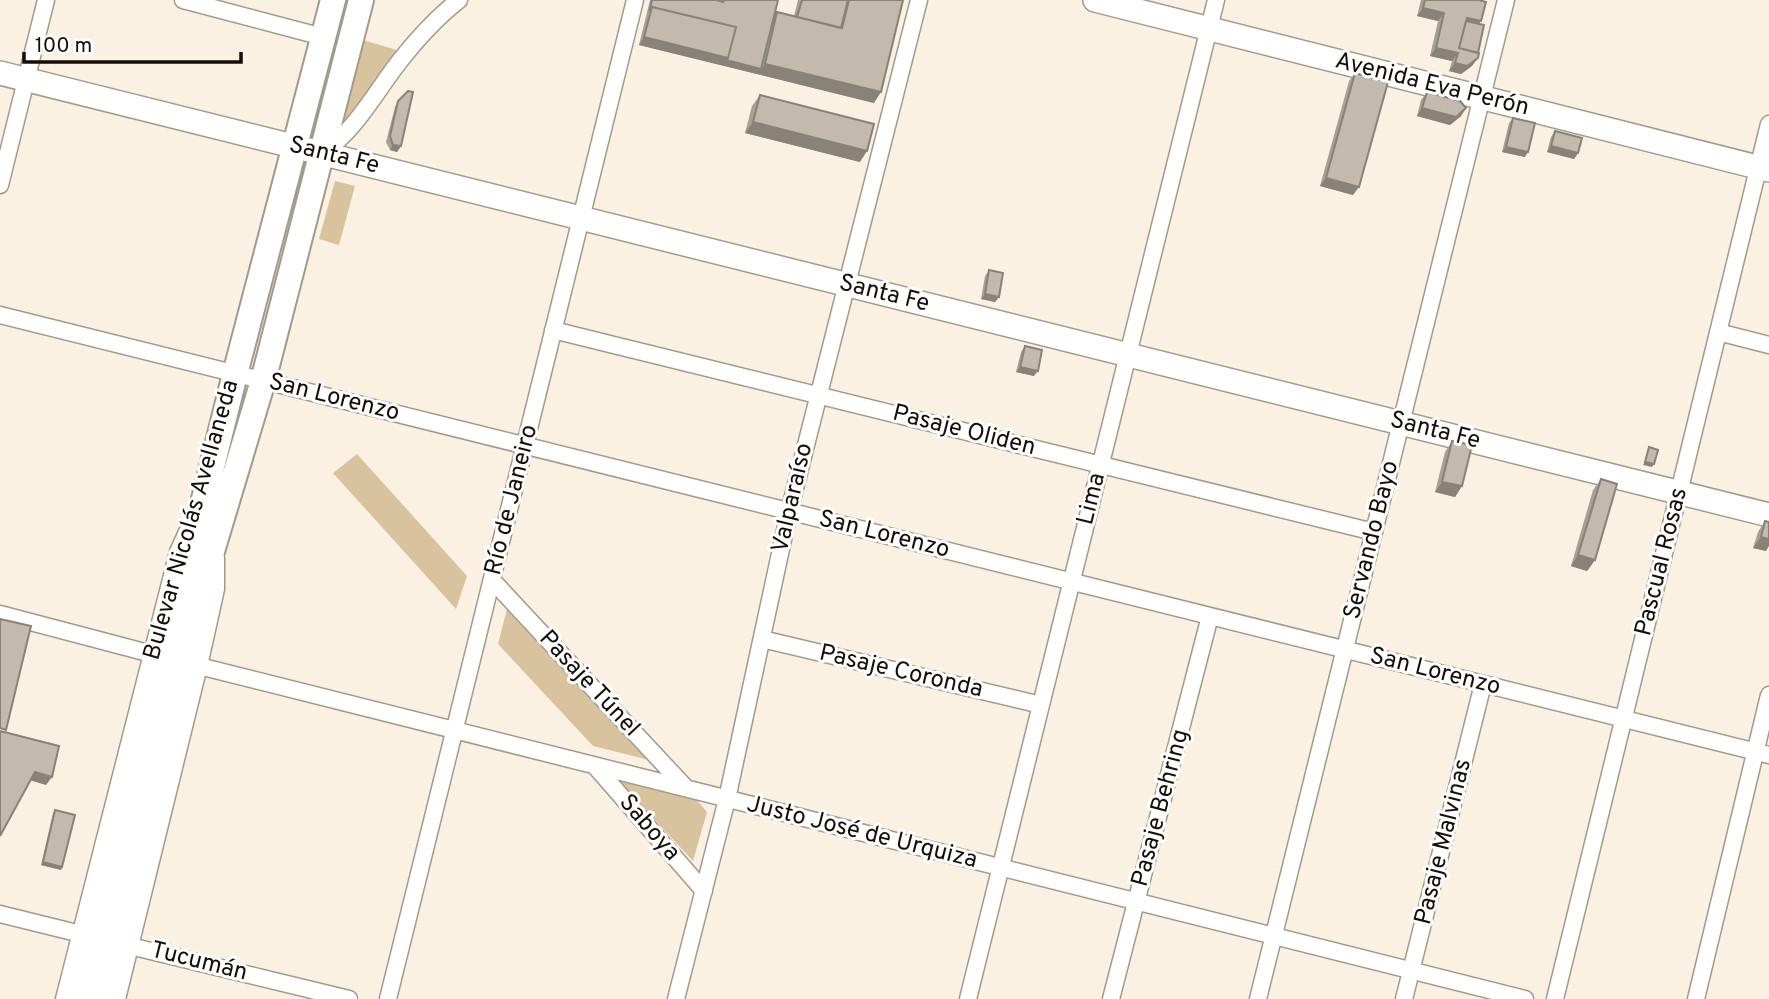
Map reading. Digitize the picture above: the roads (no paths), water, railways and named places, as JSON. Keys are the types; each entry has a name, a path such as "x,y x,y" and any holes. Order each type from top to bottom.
{"main road":[{"name":"Bulevar Nicolás Avellaneda","path":"205,495 332,0"},
{"name":"Bulevar Nicolás Avellaneda","path":"216,538 262,381 361,0"},
{"name":"Avenida Eva Perón","path":"1095,0 1764,169"},
{"name":"Santa Fe","path":"0,73 1769,514"},
{"path":"98,999 189,596 205,495"},
{"path":"80,999 189,596 216,538"}],"street":[{"path":"0,185 47,0"},
{"path":"183,0 323,37"},
{"path":"322,153 335,145 355,122 400,61 435,20 459,0"},
{"name":"Río de Janeiro","path":"388,999 635,0"},
{"name":"Valparaíso","path":"676,999 727,799 789,512 919,0"},
{"name":"Lima","path":"968,999 1216,0"},
{"name":"Servando Bayo","path":"1258,999 1506,0"},
{"name":"Pascual Rosas","path":"1555,999 1718,332 1764,169 1769,124"},
{"name":"San Lorenzo","path":"0,316 1762,754"},
{"name":"Pasaje Oliden","path":"554,330 1374,532"},
{"path":"1718,332 1769,345"},
{"name":"Bulevar Nicolás Avellaneda","path":"64,999 178,552 205,495"},
{"name":"Bulevar Nicolás Avellaneda","path":"117,999 216,589 216,538"},
{"name":"Pasaje Túnel","path":"492,580 687,789"},
{"path":"0,614 152,653"},
{"name":"Pasaje Behring","path":"1111,999 1210,616"},
{"name":"Pasaje Coronda","path":"762,639 1041,705"},
{"name":"Justo José de Urquiza","path":"199,666 1525,999"},
{"name":"Pasaje Malvinas","path":"1404,999 1483,684"},
{"path":"1696,999 1762,754 1769,695"},
{"name":"Saboya","path":"594,765 704,891"},
{"path":"0,914 80,934"},
{"name":"Tucumán","path":"130,946 349,999"}]}
